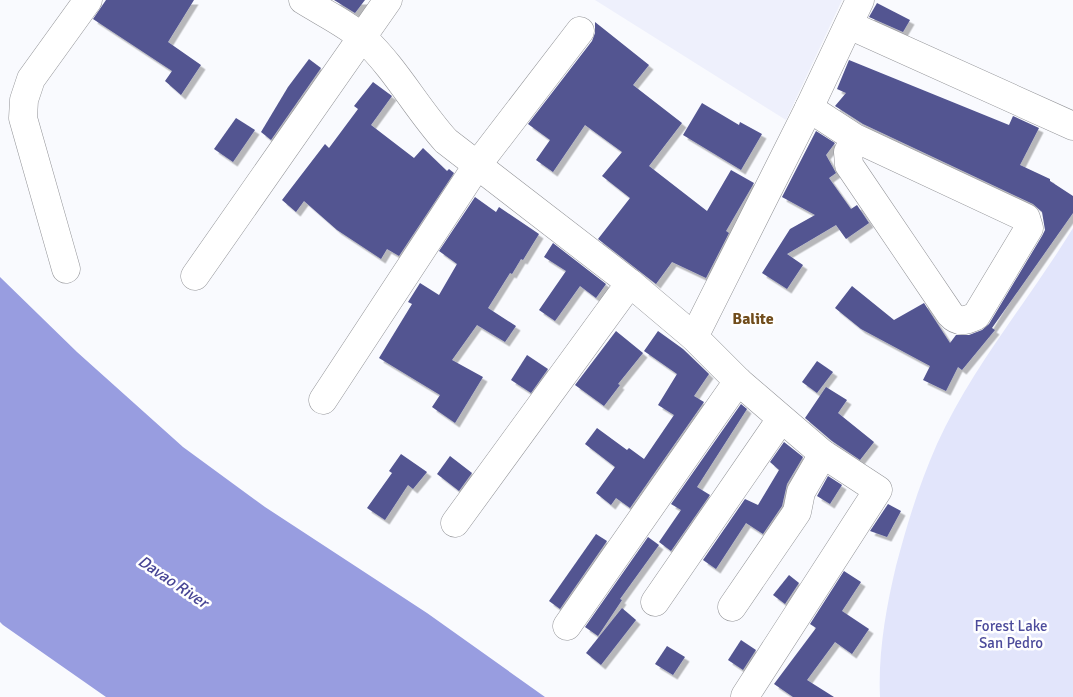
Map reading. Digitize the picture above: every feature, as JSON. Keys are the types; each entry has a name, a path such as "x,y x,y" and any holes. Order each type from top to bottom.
{"street":[{"path":"66,269 24,118 24,100 31,79 88,0"},
{"path":"303,0 363,38 390,68 440,135 630,283 694,338 738,381 823,454 878,490 745,696"},
{"path":"195,276 388,0"},
{"path":"694,338 810,108 860,0"},
{"path":"849,25 1073,126"},
{"path":"323,400 478,164 580,31"},
{"path":"810,108 855,138 1026,218 1029,228 976,316 961,321 955,319 950,314 849,164 848,152 855,138"},
{"path":"455,523 630,283"},
{"path":"567,626 738,381"},
{"path":"656,602 781,419"},
{"path":"732,607 797,512 801,492 823,454"}],"shaded area":[{"path":"595,0 842,0 786,120"}],"green space":[{"name":"Forest Lake San Pedro","path":"1073,228 1073,697 880,697 882,647 892,582 919,489 937,444 951,416 984,361"}],"water":[{"name":"Davao River","path":"0,277 77,352 183,447 265,507 427,613 545,697 106,697 3,625 0,622"}],"building":[{"path":"106,0 194,0 168,42 201,65 181,95 165,81 172,71 93,19"},
{"path":"334,0 365,0 355,13"},
{"path":"877,3 910,20 903,32 869,17"},
{"path":"595,22 649,65 633,85 682,123 649,166 707,211 731,170 754,183 726,231 729,233 706,278 672,262 656,284 598,239 630,198 602,176 622,152 585,125 553,172 536,160 550,140 528,124 592,41 595,33"},
{"path":"309,59 321,68 271,140 261,132 288,87"},
{"path":"849,60 1009,125 1013,116 1039,128 1020,165 1050,179 1050,181 1073,196 1073,213 992,328 995,330 962,370 958,367 946,391 923,380 930,366 861,329 835,308 852,286 894,320 924,303 950,343 956,335 969,335 982,330 989,324 1042,236 1045,230 1042,212 1033,204 863,124 835,106 846,93 837,89"},
{"path":"373,82 392,96 371,125 414,158 423,148 447,171 449,169 454,173 399,256 387,249 381,259 337,230 304,201 296,212 282,200 325,144 329,148 358,109 354,106"},
{"path":"702,103 739,125 740,122 762,134 741,170 683,135"},
{"path":"236,118 255,130 233,162 214,149"},
{"path":"816,131 835,143 826,155 836,173 829,178 851,209 857,205 869,223 846,239 836,225 787,254 803,265 787,289 762,273 790,229 815,215 782,197"},
{"path":"475,197 496,212 499,207 539,234 523,260 521,259 512,274 510,273 488,308 516,326 505,342 477,325 452,360 483,377 455,423 432,407 440,395 379,358 412,304 408,302 420,283 439,295 457,264 439,251"},
{"path":"553,243 606,284 596,298 580,286 555,321 539,310 566,271 544,257"},
{"path":"616,331 643,353 618,384 620,385 604,406 575,385"},
{"path":"658,331 683,349 709,374 694,396 704,402 630,508 616,498 611,505 596,493 615,467 585,444 597,428 627,450 629,448 644,459 674,415 658,405 677,374 644,351"},
{"path":"527,355 548,369 531,393 511,380"},
{"path":"817,361 833,372 817,393 802,382"},
{"path":"826,387 847,400 838,413 874,442 860,460 832,441 805,418"},
{"path":"741,404 747,409 697,487 710,495 671,551 659,542 681,510 671,504"},
{"path":"784,442 803,457 787,484 782,506 763,534 746,523 716,569 703,560 745,499 758,505 779,470 770,462"},
{"path":"401,454 427,472 413,489 408,485 385,520 367,508 392,473 389,471"},
{"path":"450,456 472,473 459,491 437,474"},
{"path":"828,476 842,485 830,504 817,496"},
{"path":"888,504 901,511 887,537 870,531"},
{"path":"596,534 607,541 560,609 549,601"},
{"path":"648,537 659,545 620,599 622,600 598,636 585,627"},
{"path":"844,571 861,582 842,611 869,629 852,654 835,642 807,680 834,697 793,697 774,684 816,628 810,624"},
{"path":"789,575 799,583 785,604 773,595"},
{"path":"622,608 636,620 601,665 586,653"},
{"path":"741,640 756,650 743,670 728,660"},
{"path":"667,646 685,657 673,675 655,664"}],"district":[{"name":"Balite","path":"753,319"}]}
